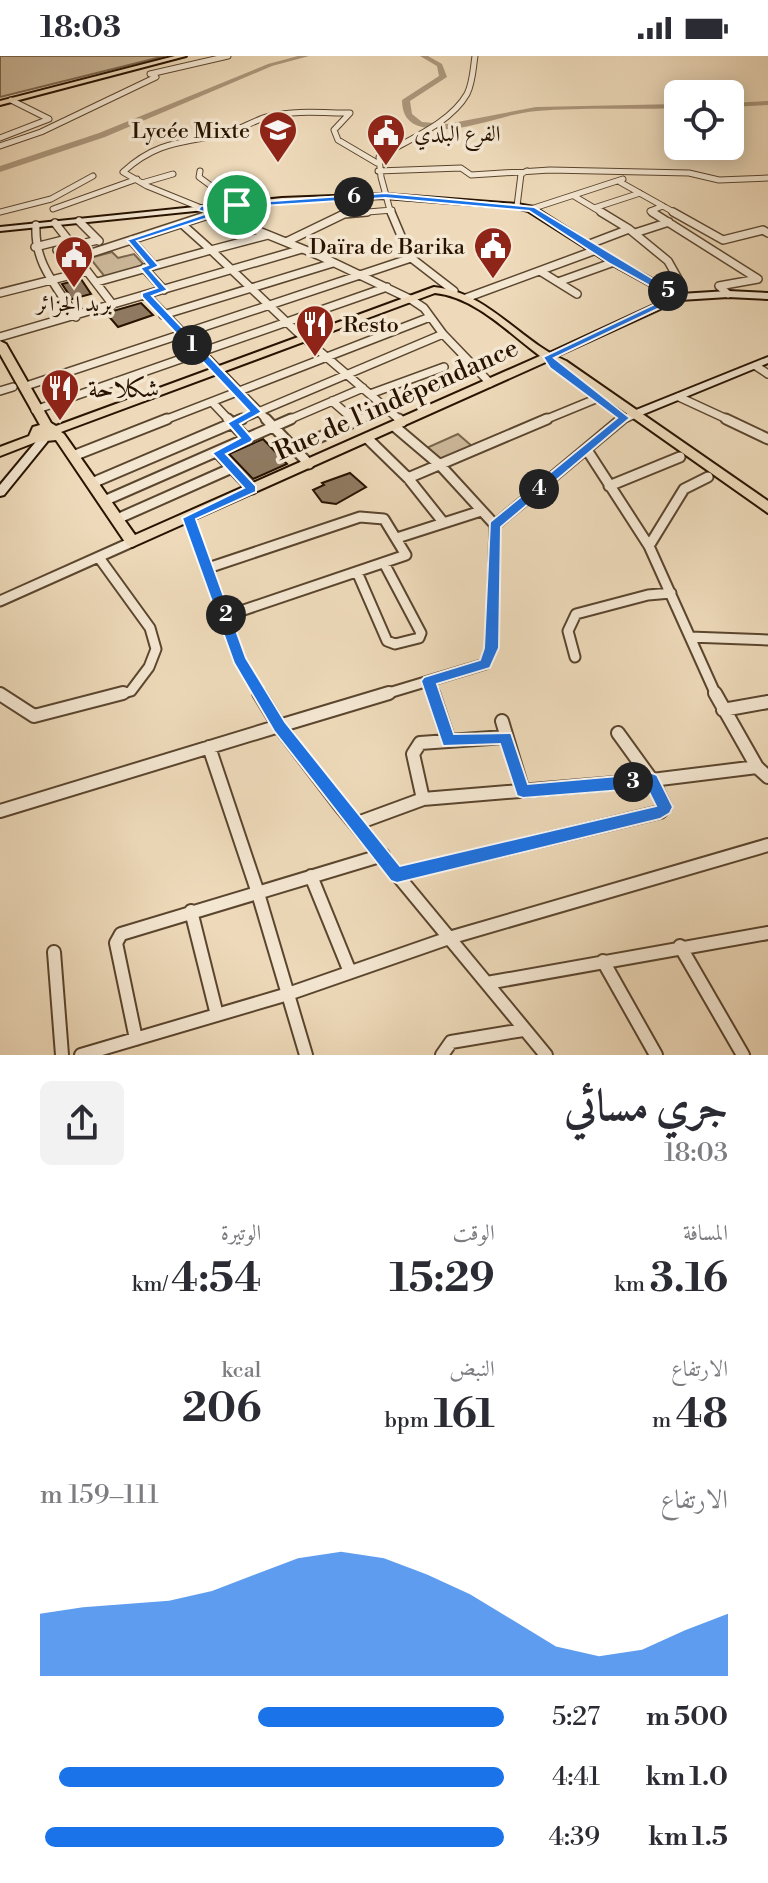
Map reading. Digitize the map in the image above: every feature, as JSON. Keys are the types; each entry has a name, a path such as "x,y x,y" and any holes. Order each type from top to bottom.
{"main road":[{"path":"0,102 173,56"},
{"path":"0,102 183,56"},
{"path":"0,229 201,208 385,196 517,206 531,209 614,262 678,297"},
{"path":"0,452 434,290 454,291 548,357 598,398 768,508"},
{"path":"548,357 678,297 728,294 768,296"},
{"path":"0,344 34,426 45,434 60,437 132,542"},
{"path":"548,357 562,363 680,457 768,519"},
{"name":"Rue de l'indépendance","path":"132,542 548,357"},
{"path":"629,416 768,360"},
{"path":"0,363 35,410 45,434"},
{"path":"0,492 45,434"}],"street":[{"path":"145,76 228,56"},
{"path":"454,291 411,258 385,196 377,163 379,157 453,110 468,92 475,56"},
{"path":"0,146 41,132 156,77"},
{"path":"0,138 49,119 11,100"},
{"path":"377,163 338,140 334,130 350,113 294,114 269,116 226,134 184,139 141,153 123,172 412,300 490,383"},
{"path":"378,171 461,168 471,175 527,171 629,172 689,173 719,180 768,178"},
{"path":"200,171 199,177 237,205"},
{"path":"517,206 521,174 527,171"},
{"path":"531,209 620,182 629,172"},
{"path":"53,209 83,202 110,187 173,174"},
{"path":"0,212 51,199 90,177 110,187"},
{"path":"620,182 723,240 763,230 768,233"},
{"path":"594,208 640,193"},
{"path":"574,196 632,231 632,235 650,244 668,261 681,284 668,291"},
{"path":"663,206 650,211 758,279 719,286 728,294"},
{"path":"286,242 344,214 392,210"},
{"path":"98,240 57,250 65,258 76,258 217,212"},
{"path":"466,298 540,271 632,231 684,218"},
{"path":"79,221 106,248"},
{"path":"55,223 73,246"},
{"path":"0,811 485,664 491,648 495,525 386,408 249,288 182,224"},
{"path":"36,225 35,247 39,260 76,317"},
{"path":"97,282 268,235"},
{"path":"35,247 67,239"},
{"path":"131,240 154,266"},
{"path":"0,337 302,249"},
{"path":"76,258 113,305"},
{"path":"0,391 411,258"},
{"path":"558,282 614,262"},
{"path":"163,315 333,263"},
{"path":"144,268 164,290"},
{"path":"0,293 87,271"},
{"path":"540,271 577,294"},
{"path":"35,410 387,287"},
{"path":"146,295 309,464"},
{"path":"73,456 239,394 430,317"},
{"path":"92,483 443,334"},
{"path":"756,366 768,374"},
{"path":"104,501 332,401 444,367"},
{"path":"679,397 768,439"},
{"path":"408,478 598,398"},
{"path":"332,401 355,421"},
{"path":"213,403 247,439"},
{"path":"294,449 386,408"},
{"path":"495,525 629,416"},
{"path":"367,438 408,478 443,522"},
{"path":"587,450 649,546 723,710 757,767 768,777"},
{"path":"218,453 252,489"},
{"path":"609,486 680,457"},
{"path":"117,519 232,468"},
{"path":"649,546 684,489 708,477"},
{"path":"397,538 481,511"},
{"path":"208,568 360,517 384,519 406,555 226,616"},
{"path":"189,518 239,659 279,726 355,824 546,1055"},
{"name":"Rue de l'indépendance","path":"0,601 100,559 132,542"},
{"path":"0,694 34,716 137,687 153,659 156,649 153,638 150,628 100,559"},
{"path":"357,572 387,641 395,644 419,638 421,633 384,563"},
{"path":"575,657 568,631 576,614 648,595 671,593"},
{"path":"690,637 768,640"},
{"path":"429,681 449,741"},
{"path":"723,710 768,702"},
{"path":"502,721 523,791"},
{"path":"397,875 660,812 665,807 652,780 618,733"},
{"path":"423,799 414,748 420,743 505,737"},
{"path":"209,747 257,890 306,1055"},
{"path":"355,824 423,799 652,780 757,767"},
{"path":"81,1055 288,994 449,938 768,845"},
{"path":"136,1039 117,939 126,931 383,855"},
{"path":"311,876 350,972"},
{"path":"191,911 217,1015"},
{"path":"487,983 680,946 768,933"},
{"path":"680,946 743,1055"},
{"path":"54,952 62,1055"},
{"path":"603,961 656,1055"},
{"path":"442,1055 451,1042 523,1030"}],"shaded area":[{"path":"0,56 165,56 0,97"},
{"path":"112,252 118,258 134,254 145,266 106,278 90,258"},
{"path":"458,434 473,447 437,463 422,450"}],"building":[{"name":"بريد الجزائر","path":"81,279 91,294 72,299 62,284"},
{"path":"141,303 153,315 118,327 106,313"},
{"path":"263,439 287,464 253,479 229,454"},
{"path":"350,473 366,487 336,504 322,502 313,490 324,485 322,483"}],"waterway":[{"path":"0,169 102,135 270,65 306,56"},
{"path":"423,56 440,65 443,77 406,100 408,115 420,124 447,126 536,109 664,106"},
{"path":"744,104 768,103"}],"place":[{"name":"Lycée Mixte","path":"278,164"},
{"name":"الفرع البلدي","path":"386,167"},
{"name":"Daïra de Barika","path":"493,280"},
{"name":"بريد الجزائر","path":"74,289"},
{"name":"Resto","path":"315,358"},
{"name":"شكلاحة","path":"60,422"}],"route":[{"path":"385,196 517,206 531,209 614,262 678,297 548,357 554,365 624,418 495,525 491,648 485,664 429,681 449,741 505,737 523,791 652,780 665,807 660,812 397,875 279,726 239,659 189,518 252,489 218,453 247,439 233,423 256,412 146,295 164,290 144,268 154,266 131,240 217,212 201,208 237,205 385,196"}]}
